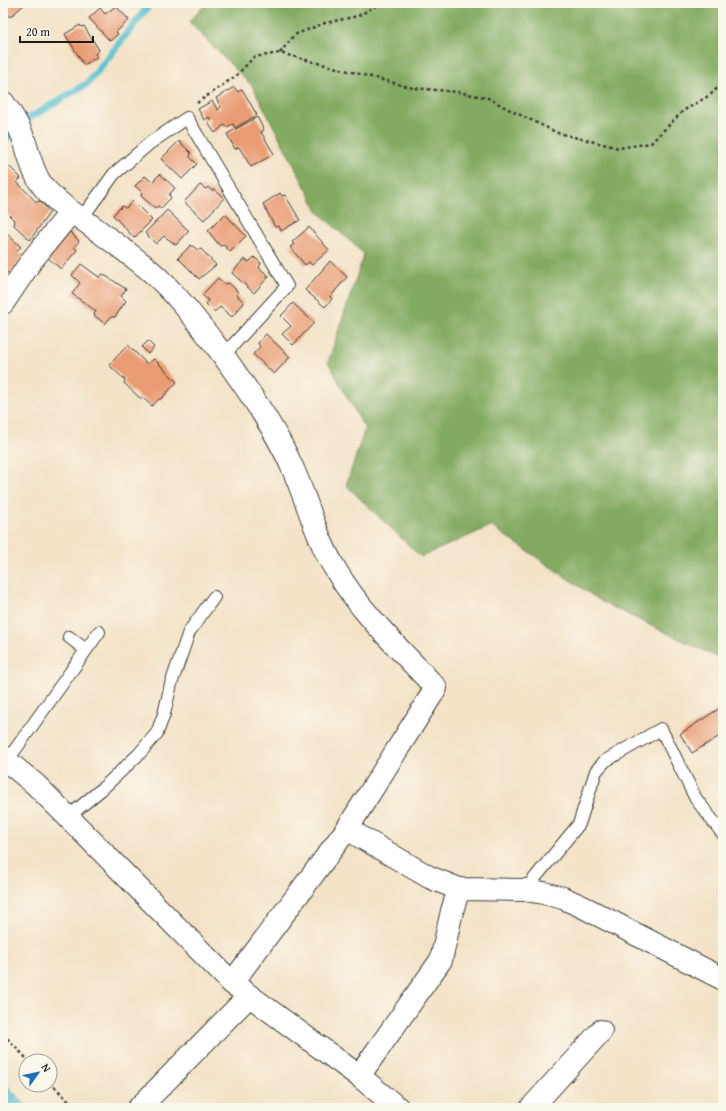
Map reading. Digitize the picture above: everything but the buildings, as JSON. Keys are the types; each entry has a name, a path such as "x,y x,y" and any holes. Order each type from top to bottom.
{"street":[{"path":"3,102 13,116 23,136 35,172 42,185 76,215 146,267 158,278 188,309 223,356 266,418 281,444 294,470 324,548 340,577 367,614 436,688 347,829 240,989 139,1108"},
{"path":"3,302 32,260 76,215"},
{"path":"5,760 35,784 147,898 240,989 359,1076 398,1108"},
{"path":"347,829 429,877 459,889 525,890 563,898 723,979"},
{"path":"359,1076 441,960 452,910 459,889"},
{"path":"531,1108 601,1031"}],"lane":[{"path":"76,215 114,174 150,143 187,118 288,286 223,356"},
{"path":"68,817 103,788 139,754 157,733 164,714 171,684 189,632 214,597"},
{"path":"5,760 99,632"},
{"path":"69,637 86,650"},
{"path":"525,890 580,824 596,771 605,761 661,729 696,799 723,834"}],"path":[{"path":"280,53 294,35 325,23 358,16 381,3"},
{"path":"187,118 192,107 237,75 254,57 280,53 414,88 458,92 488,98 558,132 619,148 651,143 683,111 710,95 723,82"},
{"path":"3,1034 21,1053"},
{"path":"58,1090 75,1108"}],"green space":[{"path":"207,3 723,3 723,660 602,602 491,526 421,557 346,485 365,429 328,362 364,254 319,213 253,87 189,22"}],"water":[{"path":"3,1081 28,1108 13,1108 3,1098"}],"waterway":[{"path":"28,119 88,83 151,3"},
{"path":"3,143 10,135"}]}
